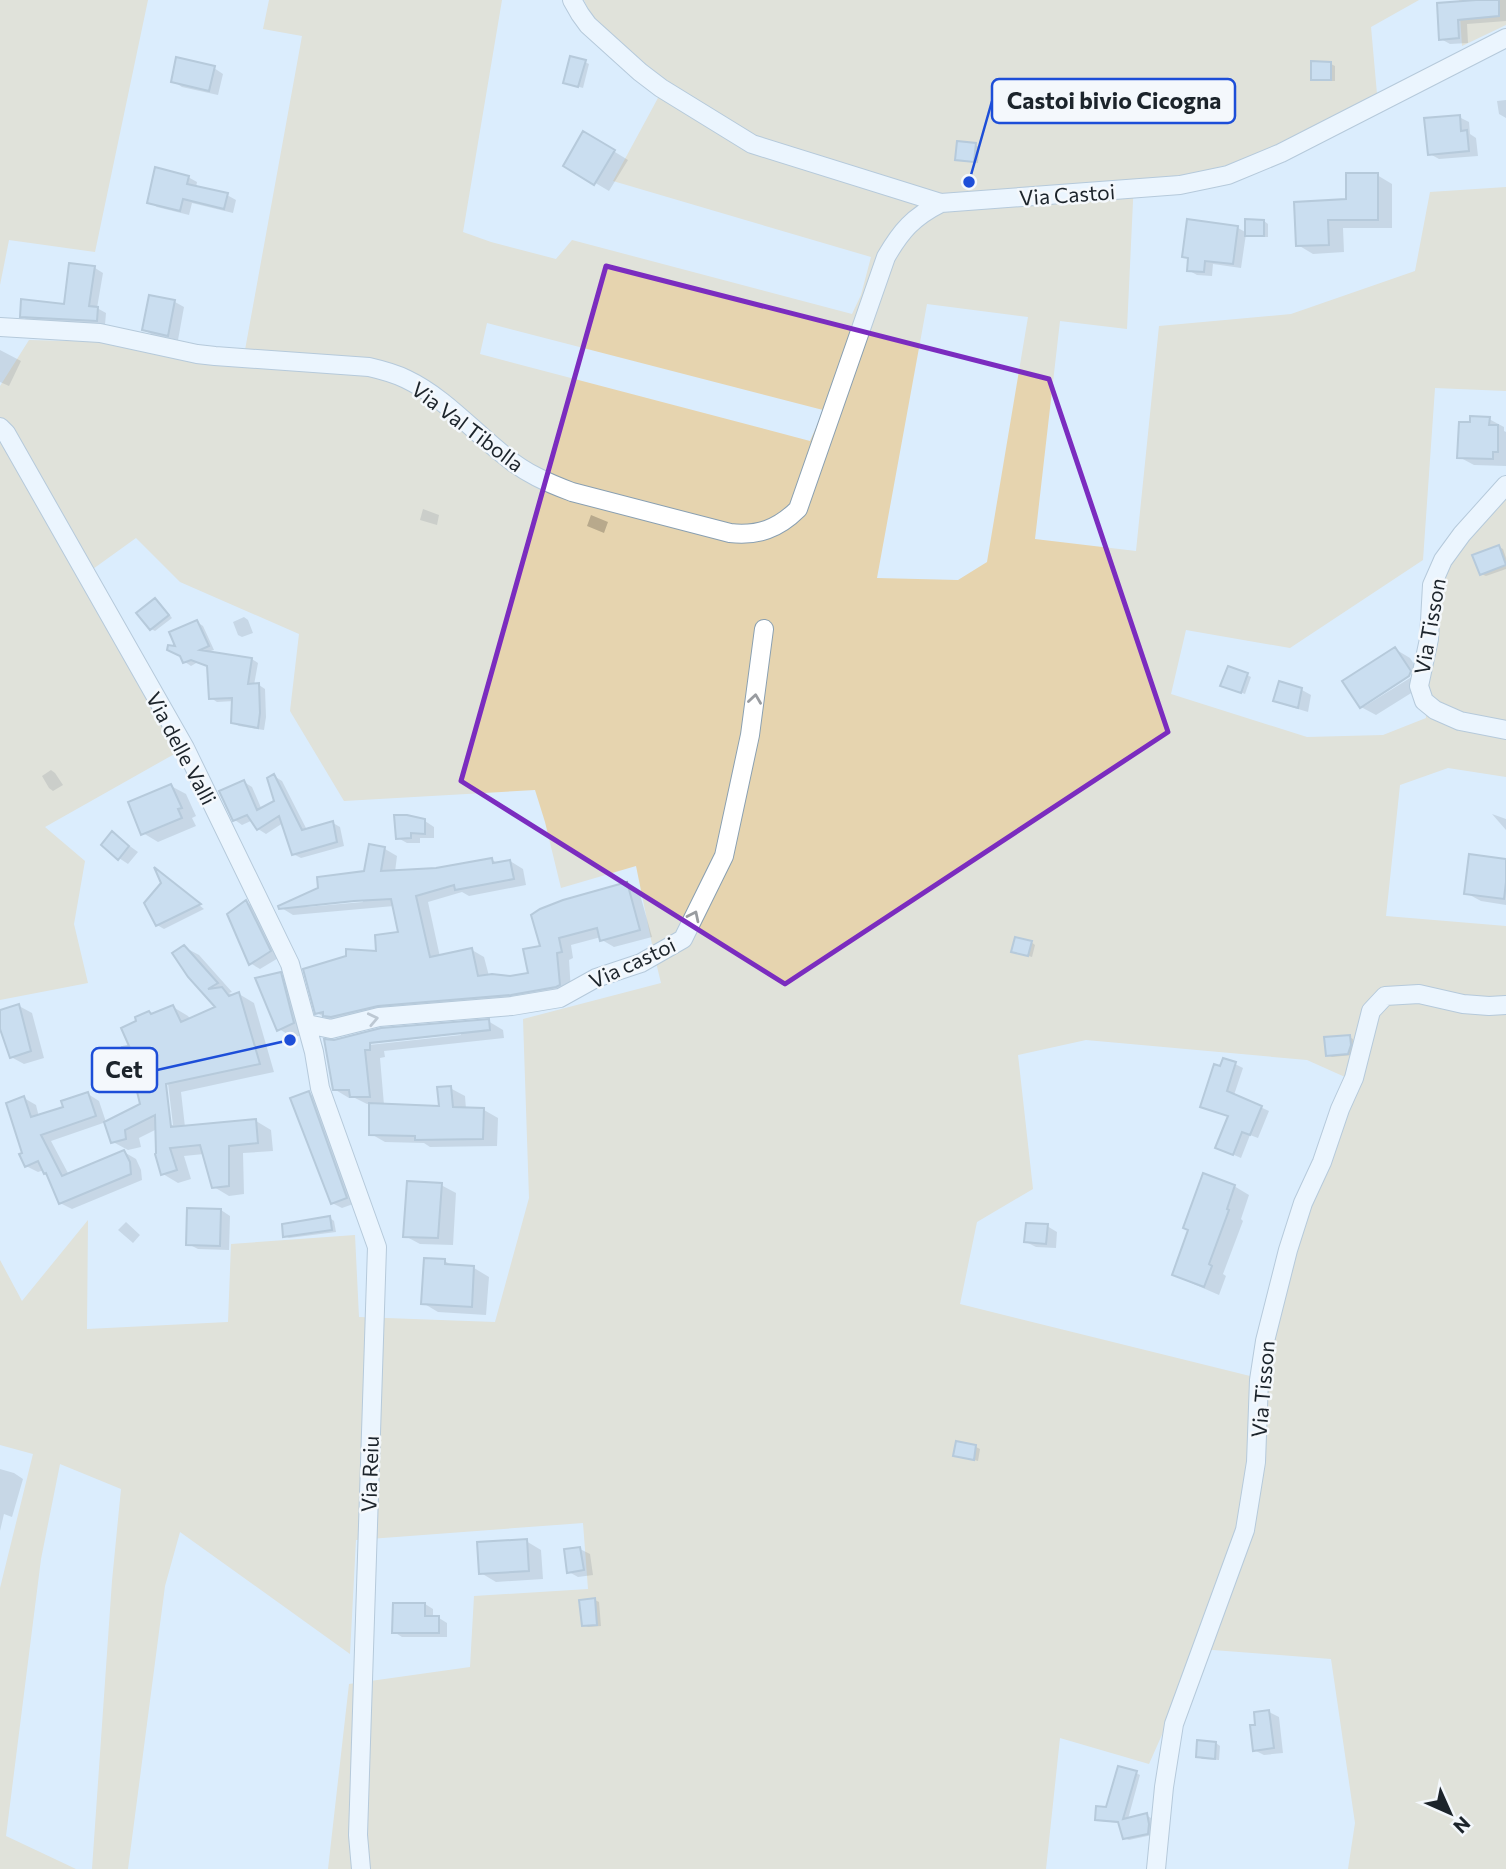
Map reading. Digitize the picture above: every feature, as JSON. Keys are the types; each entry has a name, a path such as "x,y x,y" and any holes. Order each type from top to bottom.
{"street":[{"path":"572,0 588,25 640,72 661,88 752,144 941,203"},
{"name":"Via Castoi","path":"798,509 886,257 914,219 941,203 1180,185 1228,175 1281,153 1506,38"},
{"name":"Via Val Tibolla","path":"0,327 100,333 215,356 369,367 398,376 423,388 506,457 537,478 572,492 730,533 759,532 779,525 798,509"},
{"name":"Via delle Valli","path":"0,428 6,433 185,748 290,964 314,1052 320,1088"},
{"name":"Via Tisson","path":"1506,485 1462,534 1443,560 1432,586 1429,639 1419,686 1424,701 1435,710 1460,721 1506,730"},
{"name":"Via castoi","path":"307,1024 331,1029 379,1017 512,1006 560,998 596,978 641,963 682,939 723,856 750,735 765,629"},
{"name":"Via Tisson","path":"1156,1869 1164,1787 1174,1724 1245,1530 1256,1462 1259,1380 1265,1341 1303,1202 1322,1162 1340,1108 1354,1078 1371,1012 1385,996 1419,994 1463,1003 1506,1005"},
{"name":"Via Reiu","path":"320,1088 377,1247 358,1835 361,1869"}],"highlighted area":[{"path":"606,266 1049,379 1168,732 785,984 461,781"}],"shaded area":[{"path":"0,0 148,0 95,252 9,240 0,285"},
{"path":"269,0 502,0 463,232 556,259 572,240 852,314 861,295 871,257 613,181 665,85 591,16 584,0 1419,0 1371,27 1377,94 1248,160 1175,178 1134,180 1127,329 1060,321 1035,539 1136,551 1159,326 1291,314 1415,271 1430,192 1506,187 1506,391 1435,388 1423,560 1290,648 1186,630 1171,694 1307,737 1383,735 1426,718 1422,644 1439,554 1506,477 1506,777 1448,768 1400,785 1386,916 1506,926 1506,1869 1348,1869 1355,1823 1331,1659 1200,1649 1149,1764 1060,1738 1046,1869 328,1869 349,1684 470,1667 474,1596 588,1589 583,1523 356,1540 350,1654 180,1532 165,1586 128,1869 92,1869 121,1489 60,1464 41,1559 6,1836 76,1869 0,1869 0,1588 33,1454 0,1445 0,1260 22,1301 88,1220 87,1329 228,1322 231,1244 355,1235 359,1317 495,1322 529,1198 523,1019 661,983 636,866 561,888 535,790 344,801 290,711 299,634 180,582 136,538 86,574 185,748 45,827 85,861 74,924 88,983 0,1000 0,386 29,340 245,350 302,36 263,29","holes":["927,304 1028,317 987,562 958,580 877,578","487,323 823,410 824,410 810,441 480,354","1086,1040 1307,1060 1345,1077 1250,1376 960,1304 977,1222 1033,1189 1018,1055"]},
{"path":"1459,0 1506,0 1506,25 1462,46"}],"building":[{"path":"1499,0 1499,16 1458,20 1459,38 1439,40 1437,3"},
{"path":"570,56 586,60 578,87 563,83"},
{"path":"176,57 215,66 209,91 171,82"},
{"path":"1311,61 1331,62 1331,80 1311,80"},
{"path":"1460,115 1461,131 1467,130 1469,151 1428,155 1424,118"},
{"path":"583,131 615,150 594,185 563,166"},
{"path":"957,141 976,143 974,162 955,160"},
{"path":"155,167 189,176 187,184 228,193 224,209 183,199 180,211 147,203"},
{"path":"1346,173 1378,173 1378,220 1328,220 1329,245 1296,246 1294,202 1346,199"},
{"path":"1187,219 1238,226 1233,264 1205,261 1204,272 1187,271 1188,258 1182,257"},
{"path":"1245,219 1264,220 1264,236 1245,236"},
{"path":"69,263 95,266 89,306 98,307 97,321 20,317 21,299 64,304"},
{"path":"149,295 175,300 168,336 142,330"},
{"path":"1470,416 1490,417 1489,425 1498,425 1498,452 1493,452 1493,459 1457,458 1459,422 1470,422"},
{"path":"1499,545 1506,565 1480,575 1472,555"},
{"path":"155,598 169,615 150,630 136,613"},
{"path":"197,620 209,646 200,650 252,658 248,684 259,683 258,728 231,723 232,698 209,699 207,666 191,660 183,663 180,656 167,650 168,645 175,646 169,632"},
{"path":"1395,647 1411,671 1409,676 1360,708 1342,681"},
{"path":"1228,666 1248,673 1241,693 1220,686"},
{"path":"1279,681 1302,688 1298,708 1273,701"},
{"path":"274,774 302,830 333,821 337,842 292,855 279,816 257,830 247,815 233,821 219,791 244,780 257,810 274,801 267,778"},
{"path":"171,784 182,808 178,809 182,818 141,835 128,802"},
{"path":"394,815 425,819 425,834 411,833 411,838 396,839"},
{"path":"112,831 129,846 118,860 101,845"},
{"path":"369,844 385,847 381,871 436,868 492,858 493,863 510,860 514,879 455,890 454,885 416,896 430,957 472,948 478,976 528,973 523,949 540,946 531,915 563,900 627,882 640,930 600,941 597,928 559,938 562,952 557,953 560,985 556,987 511,995 378,1006 331,1017 323,1016 323,1012 315,1014 303,969 346,956 346,949 376,951 375,935 398,932 391,899 279,909 278,906 318,888 317,877 364,871"},
{"path":"1469,854 1506,859 1504,899 1464,894"},
{"path":"154,867 201,904 156,926 144,903 161,883"},
{"path":"246,900 271,951 249,965 227,914"},
{"path":"1015,937 1032,941 1028,956 1011,952"},
{"path":"184,945 218,983 208,989 222,987 229,996 239,992 260,1064 166,1084 171,1127 256,1119 258,1143 229,1146 229,1186 212,1188 200,1145 170,1148 177,1170 161,1175 155,1154 155,1115 125,1130 126,1139 111,1143 104,1122 140,1104 134,1079 125,1080 118,1058 125,1056 122,1047 129,1046 121,1028 136,1021 135,1017 173,1005 181,1022 215,1007 188,977 172,953"},
{"path":"281,972 294,1023 277,1031 255,978"},
{"path":"19,1004 31,1051 10,1058 0,1029 0,1010"},
{"path":"489,1019 490,1030 370,1043 370,1050 365,1050 370,1097 350,1097 349,1090 333,1090 324,1039 334,1040 381,1028"},
{"path":"1350,1035 1348,1054 1326,1056 1324,1037"},
{"path":"1223,1058 1236,1062 1227,1091 1262,1106 1250,1135 1242,1132 1233,1155 1215,1148 1228,1116 1200,1107 1214,1064 1220,1066"},
{"path":"451,1086 453,1107 484,1108 483,1139 415,1140 415,1136 369,1135 369,1103 439,1106 437,1087"},
{"path":"309,1091 347,1198 331,1204 290,1098"},
{"path":"88,1092 96,1116 41,1135 62,1176 124,1150 130,1162 131,1174 59,1204 38,1161 25,1167 6,1103 24,1096 31,1117 63,1107 61,1101"},
{"path":"1203,1173 1235,1185 1204,1287 1172,1275 1188,1230 1183,1228"},
{"path":"407,1181 442,1183 438,1238 403,1237"},
{"path":"187,1208 221,1209 220,1246 186,1245"},
{"path":"330,1216 332,1230 283,1237 282,1224"},
{"path":"1026,1223 1048,1224 1046,1244 1024,1242"},
{"path":"424,1258 445,1259 445,1264 474,1266 472,1307 421,1304"},
{"path":"956,1441 976,1445 974,1460 953,1456"},
{"path":"527,1539 529,1571 479,1574 477,1542"},
{"path":"580,1547 584,1570 567,1573 564,1549"},
{"path":"595,1598 597,1625 582,1626 579,1600"},
{"path":"393,1603 425,1603 425,1616 439,1616 439,1633 392,1633"},
{"path":"1269,1710 1274,1748 1253,1751 1250,1725 1255,1725 1254,1712"},
{"path":"1197,1740 1216,1742 1215,1759 1196,1757"},
{"path":"1118,1766 1137,1771 1123,1819 1147,1813 1148,1834 1123,1839 1118,1822 1095,1820 1096,1806 1106,1807"}],"place":[{"name":"Castoi bivio Cicogna","path":"969,182"},
{"name":"Cet","path":"290,1040"}]}
